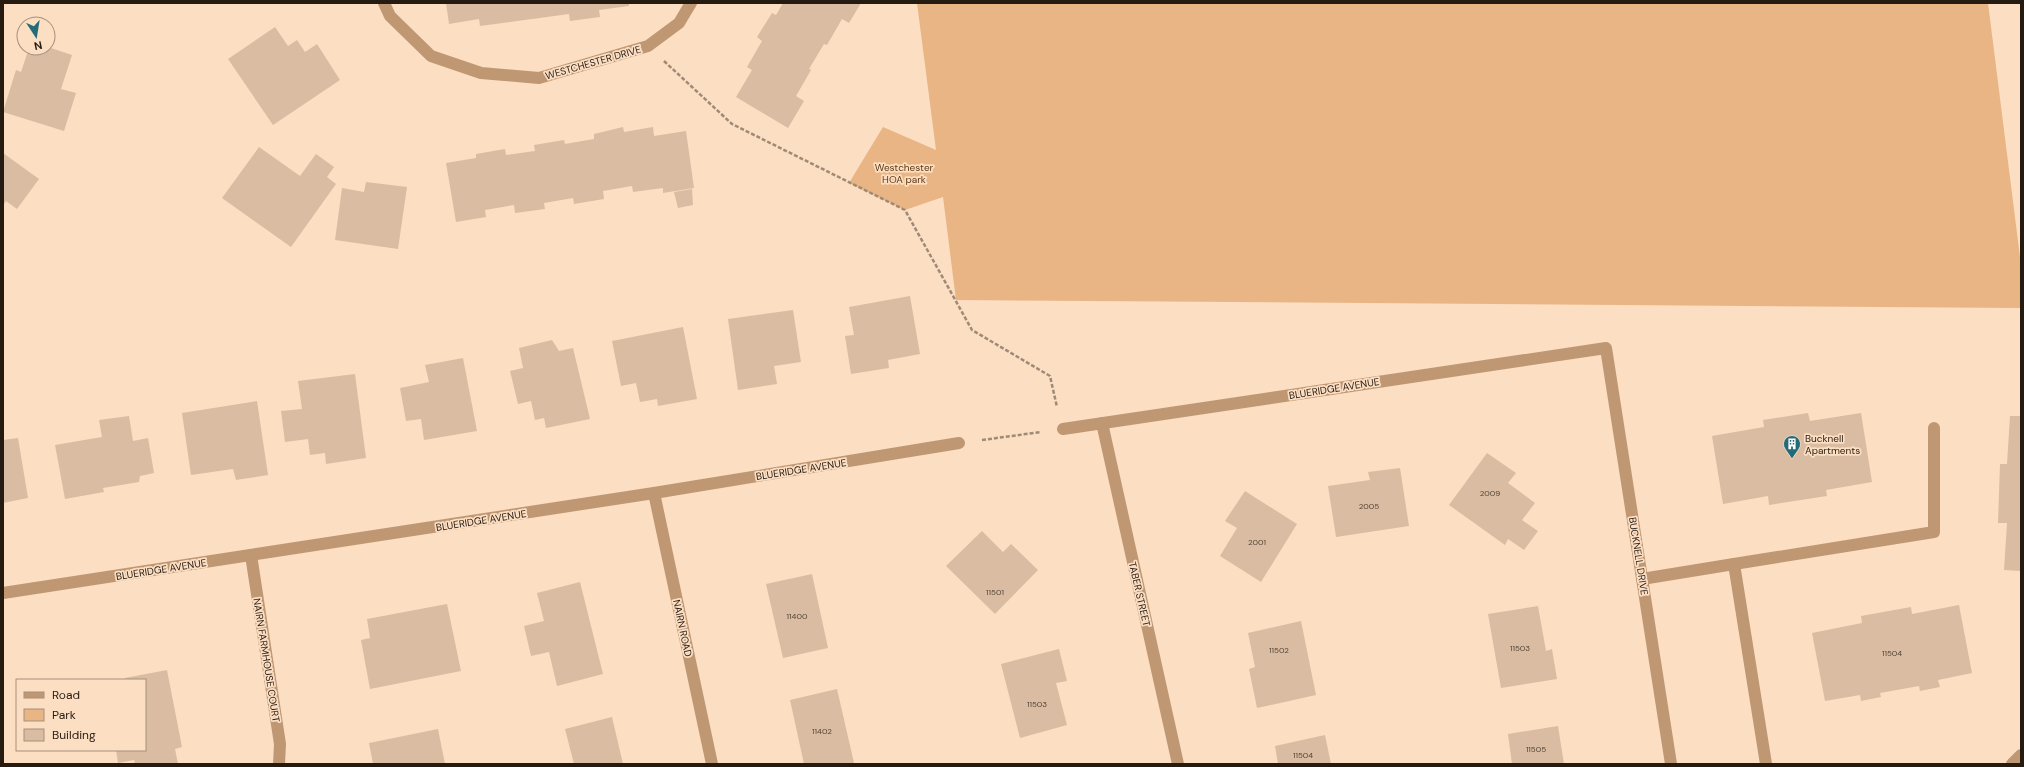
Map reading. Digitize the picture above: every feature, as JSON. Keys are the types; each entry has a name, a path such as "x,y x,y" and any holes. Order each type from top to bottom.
{"street":[{"name":"WESTCHESTER DRIVE","path":"384,3 390,16 431,56 481,73 539,78 648,46 679,23 691,3"},
{"name":"BLUERIDGE AVENUE","path":"1063,429 1606,348"},
{"name":"BUCKNELL DRIVE","path":"1606,348 1671,764"},
{"name":"TABER STREET","path":"1102,423 1178,764"},
{"path":"1642,579 1934,532 1934,428"},
{"name":"BLUERIDGE AVENUE","path":"3,593 654,493 959,443"},
{"name":"NAIRN ROAD","path":"654,493 712,764"},
{"name":"NAIRN FARMHOUSE COURT","path":"251,555 280,744 279,764"},
{"path":"1734,564 1766,764"},
{"path":"2012,764 2021,755"}],"path":[{"path":"648,46 732,124 905,210 972,330 1050,376 1063,429 959,443"}],"green space":[{"name":"Westchester HOA park","path":"917,3 1988,3 2021,265 2021,308 956,300 943,197 905,210 849,183 883,127 936,150"}],"building":[{"path":"446,3 629,3 629,6 599,10 600,17 570,21 569,14 480,26 479,19 449,24"},
{"path":"783,3 861,3 849,23 842,19 827,45 824,44 809,69 811,70 796,96 804,101 788,128 736,97 752,70 747,67 762,41 757,37 772,13 776,15"},
{"path":"275,27 288,46 297,40 305,52 317,44 340,80 273,125 228,59"},
{"path":"56,50 72,55 61,89 76,93 64,131 3,112 16,70 21,72 26,56 56,56"},
{"path":"623,127 624,132 653,127 654,136 686,131 694,188 663,193 663,188 633,192 632,186 603,191 604,199 574,204 573,198 544,203 545,209 515,213 514,205 485,210 486,217 456,222 446,163 476,158 476,154 505,149 506,155 535,151 534,145 564,140 565,144 594,139 594,134"},
{"path":"259,147 300,176 316,154 334,167 327,177 336,184 291,247 222,198"},
{"path":"3,153 39,179 17,209 6,201 3,205"},
{"path":"366,182 407,187 398,249 335,240 342,188 364,192"},
{"path":"692,189 693,205 678,208 674,192"},
{"path":"910,296 920,354 888,360 889,368 851,374 845,336 854,335 849,307"},
{"path":"793,310 801,362 774,366 777,384 738,390 728,319"},
{"path":"683,327 697,399 658,406 657,399 640,402 636,383 621,386 612,341"},
{"path":"552,340 559,351 573,348 590,419 546,428 544,418 535,420 531,401 518,404 510,371 523,368 519,348"},
{"path":"463,358 477,431 424,440 421,419 406,421 400,388 429,382 425,365"},
{"path":"355,374 366,458 326,464 325,453 310,455 308,439 285,442 281,411 302,409 298,381"},
{"path":"257,401 268,475 236,480 233,469 191,475 182,413"},
{"name":"Bucknell Apartments","path":"1808,413 1810,421 1861,413 1872,482 1826,490 1827,496 1769,505 1768,496 1723,504 1712,436 1764,427 1763,420"},
{"path":"129,416 133,441 148,438 154,473 140,476 139,482 103,488 104,492 65,499 55,445 102,437 99,420"},
{"path":"2010,416 2021,416 2021,571 2004,570 2007,523 1998,523 2000,464 2007,464"},
{"path":"18,438 28,498 3,503 3,440"},
{"path":"1487,453 1516,473 1508,483 1535,503 1522,520 1538,531 1524,550 1508,539 1505,545 1449,505"},
{"path":"1400,468 1409,526 1336,537 1328,486 1370,480 1368,472"},
{"path":"1245,491 1297,524 1261,582 1220,556 1237,528 1225,521"},
{"path":"982,531 1003,552 1011,544 1038,570 995,614 946,566"},
{"path":"812,574 828,648 783,658 766,584"},
{"path":"580,582 603,674 557,686 549,652 531,656 524,626 544,621 537,593"},
{"path":"447,604 461,671 370,689 361,640 370,638 367,619"},
{"path":"1959,605 1972,673 1938,680 1940,687 1920,691 1919,686 1880,693 1881,697 1861,701 1860,695 1825,701 1812,633 1862,623 1861,616 1911,607 1912,614"},
{"path":"1538,606 1546,651 1552,649 1557,679 1501,688 1488,614"},
{"path":"1301,621 1316,695 1257,708 1249,669 1255,667 1248,633"},
{"path":"1059,649 1067,681 1056,683 1067,725 1020,738 1001,664"},
{"path":"167,670 182,747 175,749 178,764 135,764 134,760 118,763 116,751 146,751 146,679 125,678"},
{"path":"837,689 854,763 804,764 790,700"},
{"path":"612,717 623,764 574,764 565,729"},
{"path":"1558,726 1564,764 1512,764 1508,734"},
{"path":"438,729 445,764 373,764 369,743"},
{"path":"1325,735 1331,764 1278,764 1275,746"}],"place":[{"name":"Bucknell Apartments","path":"1792,459"}]}
